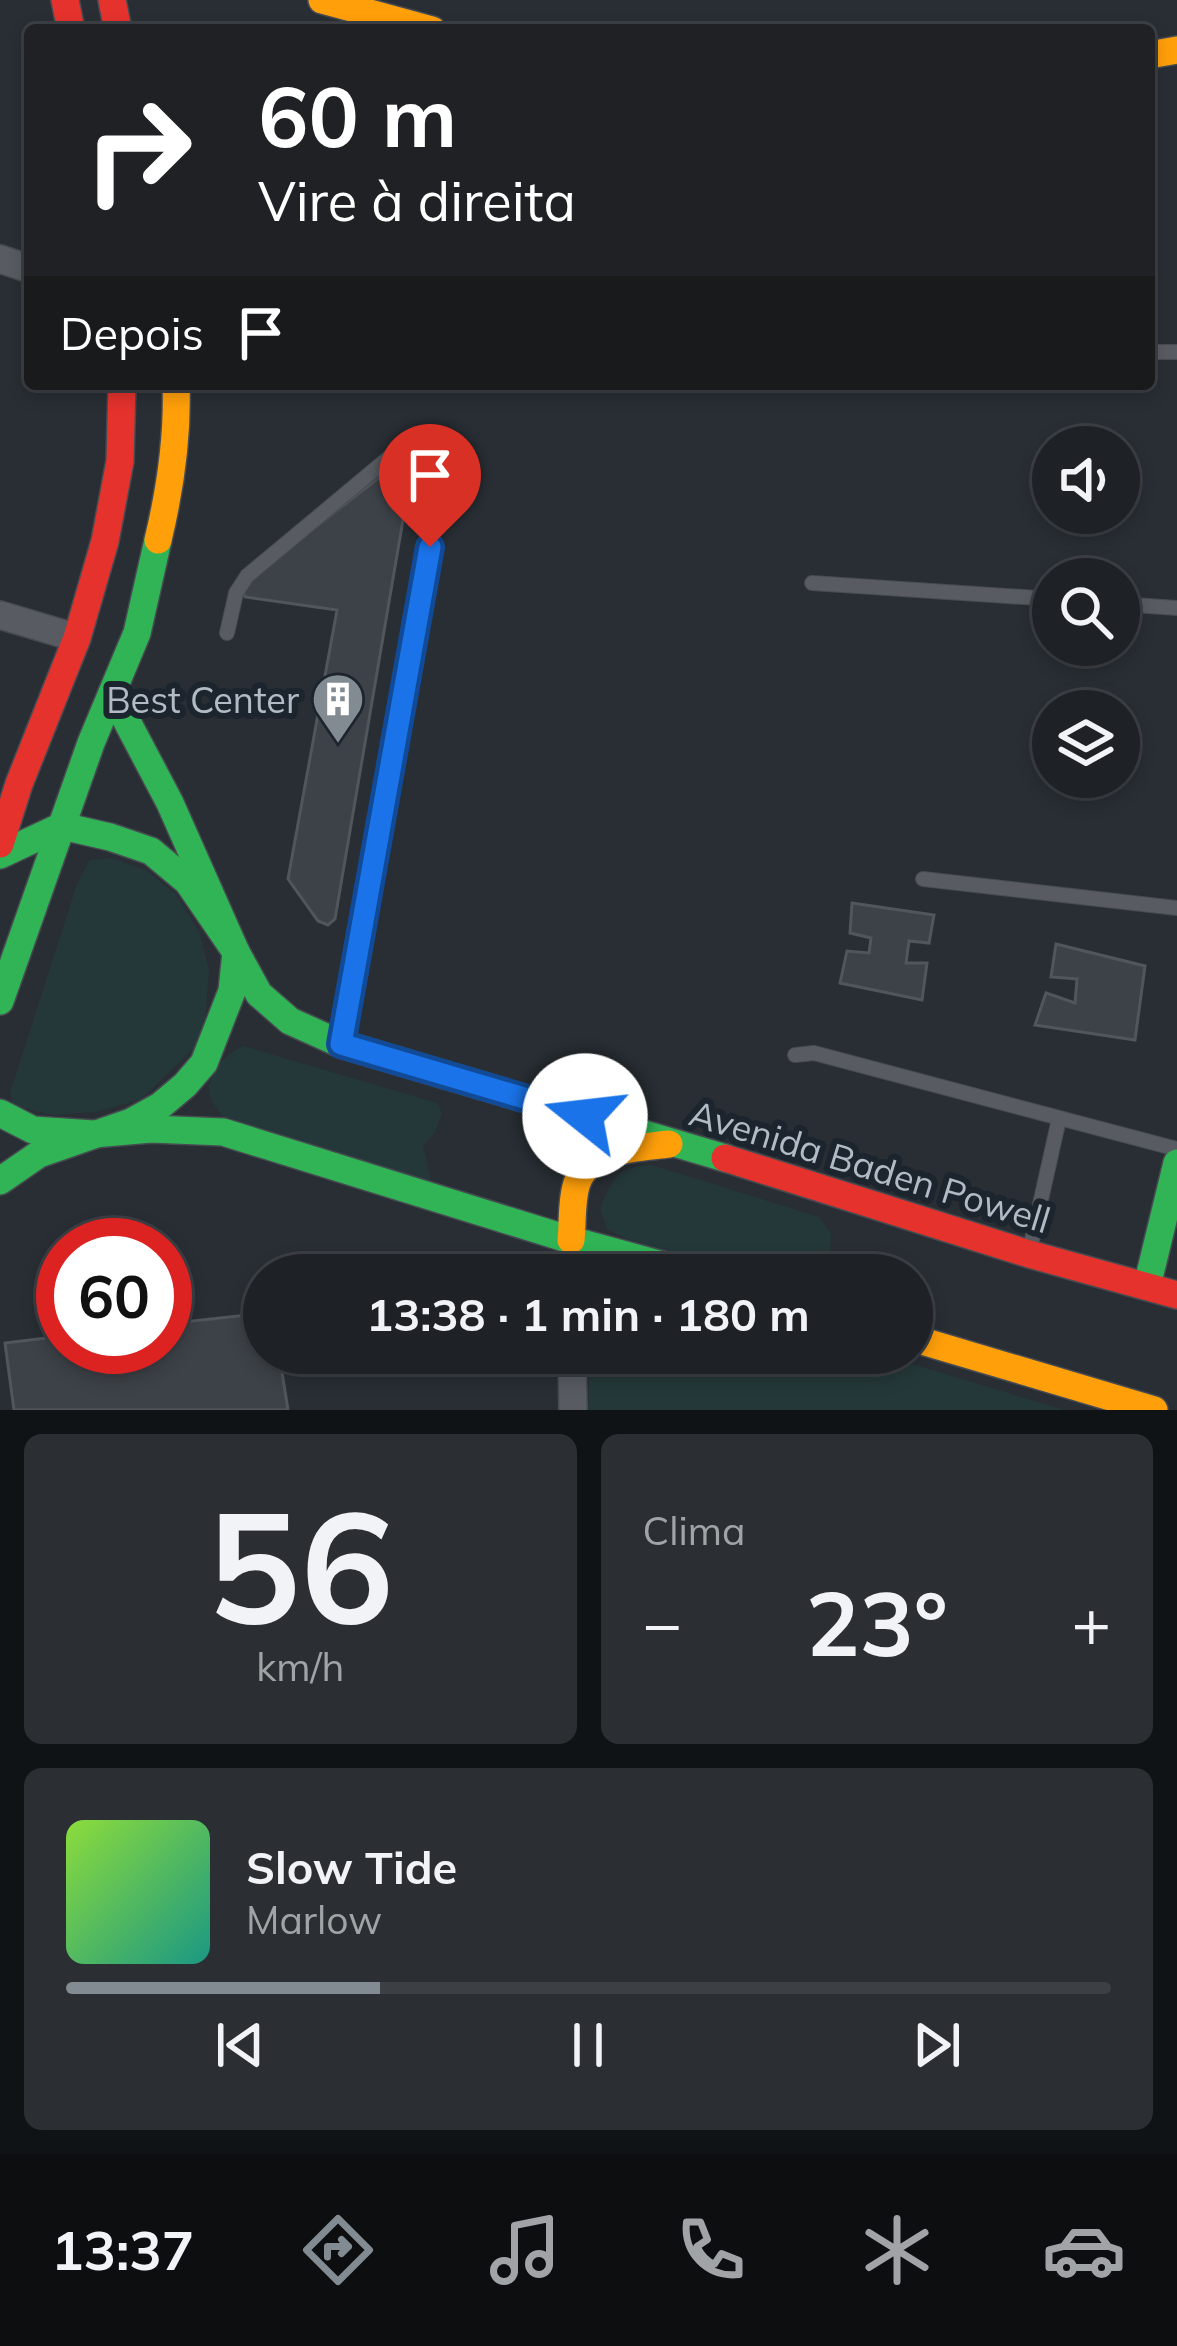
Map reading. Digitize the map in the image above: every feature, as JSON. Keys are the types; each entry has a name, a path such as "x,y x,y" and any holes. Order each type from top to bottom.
{"main road":[{"path":"322,0 410,24"},
{"path":"0,844 76,638 104,541 120,460 122,390"},
{"path":"0,1001 91,743 137,633 167,502 176,390"},
{"path":"0,1180 40,1154 130,1122 160,1106 204,1063 232,991 236,952 170,803 112,693"},
{"path":"0,855 62,826"},
{"name":"Avenida Baden Powell","path":"62,826 151,851 188,882 260,994 290,1021 341,1044 1177,1295"},
{"path":"0,1114 33,1130 223,1132 622,1254"},
{"path":"572,1240 578,1180 588,1165 624,1151 676,1142"},
{"path":"1148,1286 1177,1162"},
{"path":"933,1344 1154,1410"}],"street":[{"path":"0,615 76,638"},
{"path":"572,1240 572,1254"},
{"path":"572,1374 573,1410"}],"lane":[{"path":"227,633 236,593 247,576 415,436 430,433 442,441 447,456 341,1044"},
{"path":"812,583 1032,598"},
{"path":"1140,605 1177,608"},
{"path":"923,879 1177,908"},
{"path":"795,1055 814,1052 1177,1150"},
{"path":"1029,1254 1060,1119"}],"shaded area":[{"path":"112,858 145,870 175,893 199,932 209,970 205,1023 194,1048 140,1100 95,1112 51,1115 13,1105 10,1093 77,884 90,860"},
{"path":"243,1046 437,1103 442,1113 423,1146 432,1185 224,1118 211,1100 211,1078"},
{"path":"652,1165 819,1217 831,1233 830,1254 676,1254 626,1239 607,1229 600,1208 613,1181 631,1168"},
{"path":"933,1370 1064,1410 588,1410 589,1374 933,1374"}],"building":[{"name":"Best Center","path":"404,458 412,467 335,919 328,925 318,921 288,879 337,610 245,597 242,589"},
{"path":"852,903 934,915 929,943 909,941 906,963 927,963 922,1000 840,983 847,951 869,953 871,938 850,933"},
{"path":"1056,944 1145,966 1135,1040 1035,1025 1046,993 1075,1003 1077,979 1051,977"},
{"path":"243,1315 243,1374 282,1374 288,1410 14,1410 5,1343 36,1339 36,1374 192,1374 192,1321"}],"traffic: fast":[{"path":"0,1001 91,743 137,633 158,540"},
{"path":"0,1181 39,1154 131,1122 160,1106 204,1063 232,991 236,952 170,803 112,693"},
{"path":"0,855 62,826 151,851 188,882 259,994 290,1021 341,1044 725,1158"},
{"path":"0,1113 33,1130 223,1132 622,1254"},
{"path":"1147,1286 1177,1163"}],"traffic: slow":[{"path":"322,0 410,24"},
{"path":"1155,54 1177,50"},
{"path":"158,540 172,463 176,390"},
{"path":"571,1240 574,1197 583,1171 603,1156 669,1144"},
{"path":"933,1344 1154,1410"}],"traffic: jam":[{"path":"65,0 70,24"},
{"path":"112,0 117,24"},
{"path":"0,844 77,638 105,541 120,461 122,390"},
{"path":"725,1158 1029,1254 1177,1295"}],"place":[{"name":"Best Center","path":"338,745"}],"route":[{"path":"430,547 341,1044 585,1116"}]}
